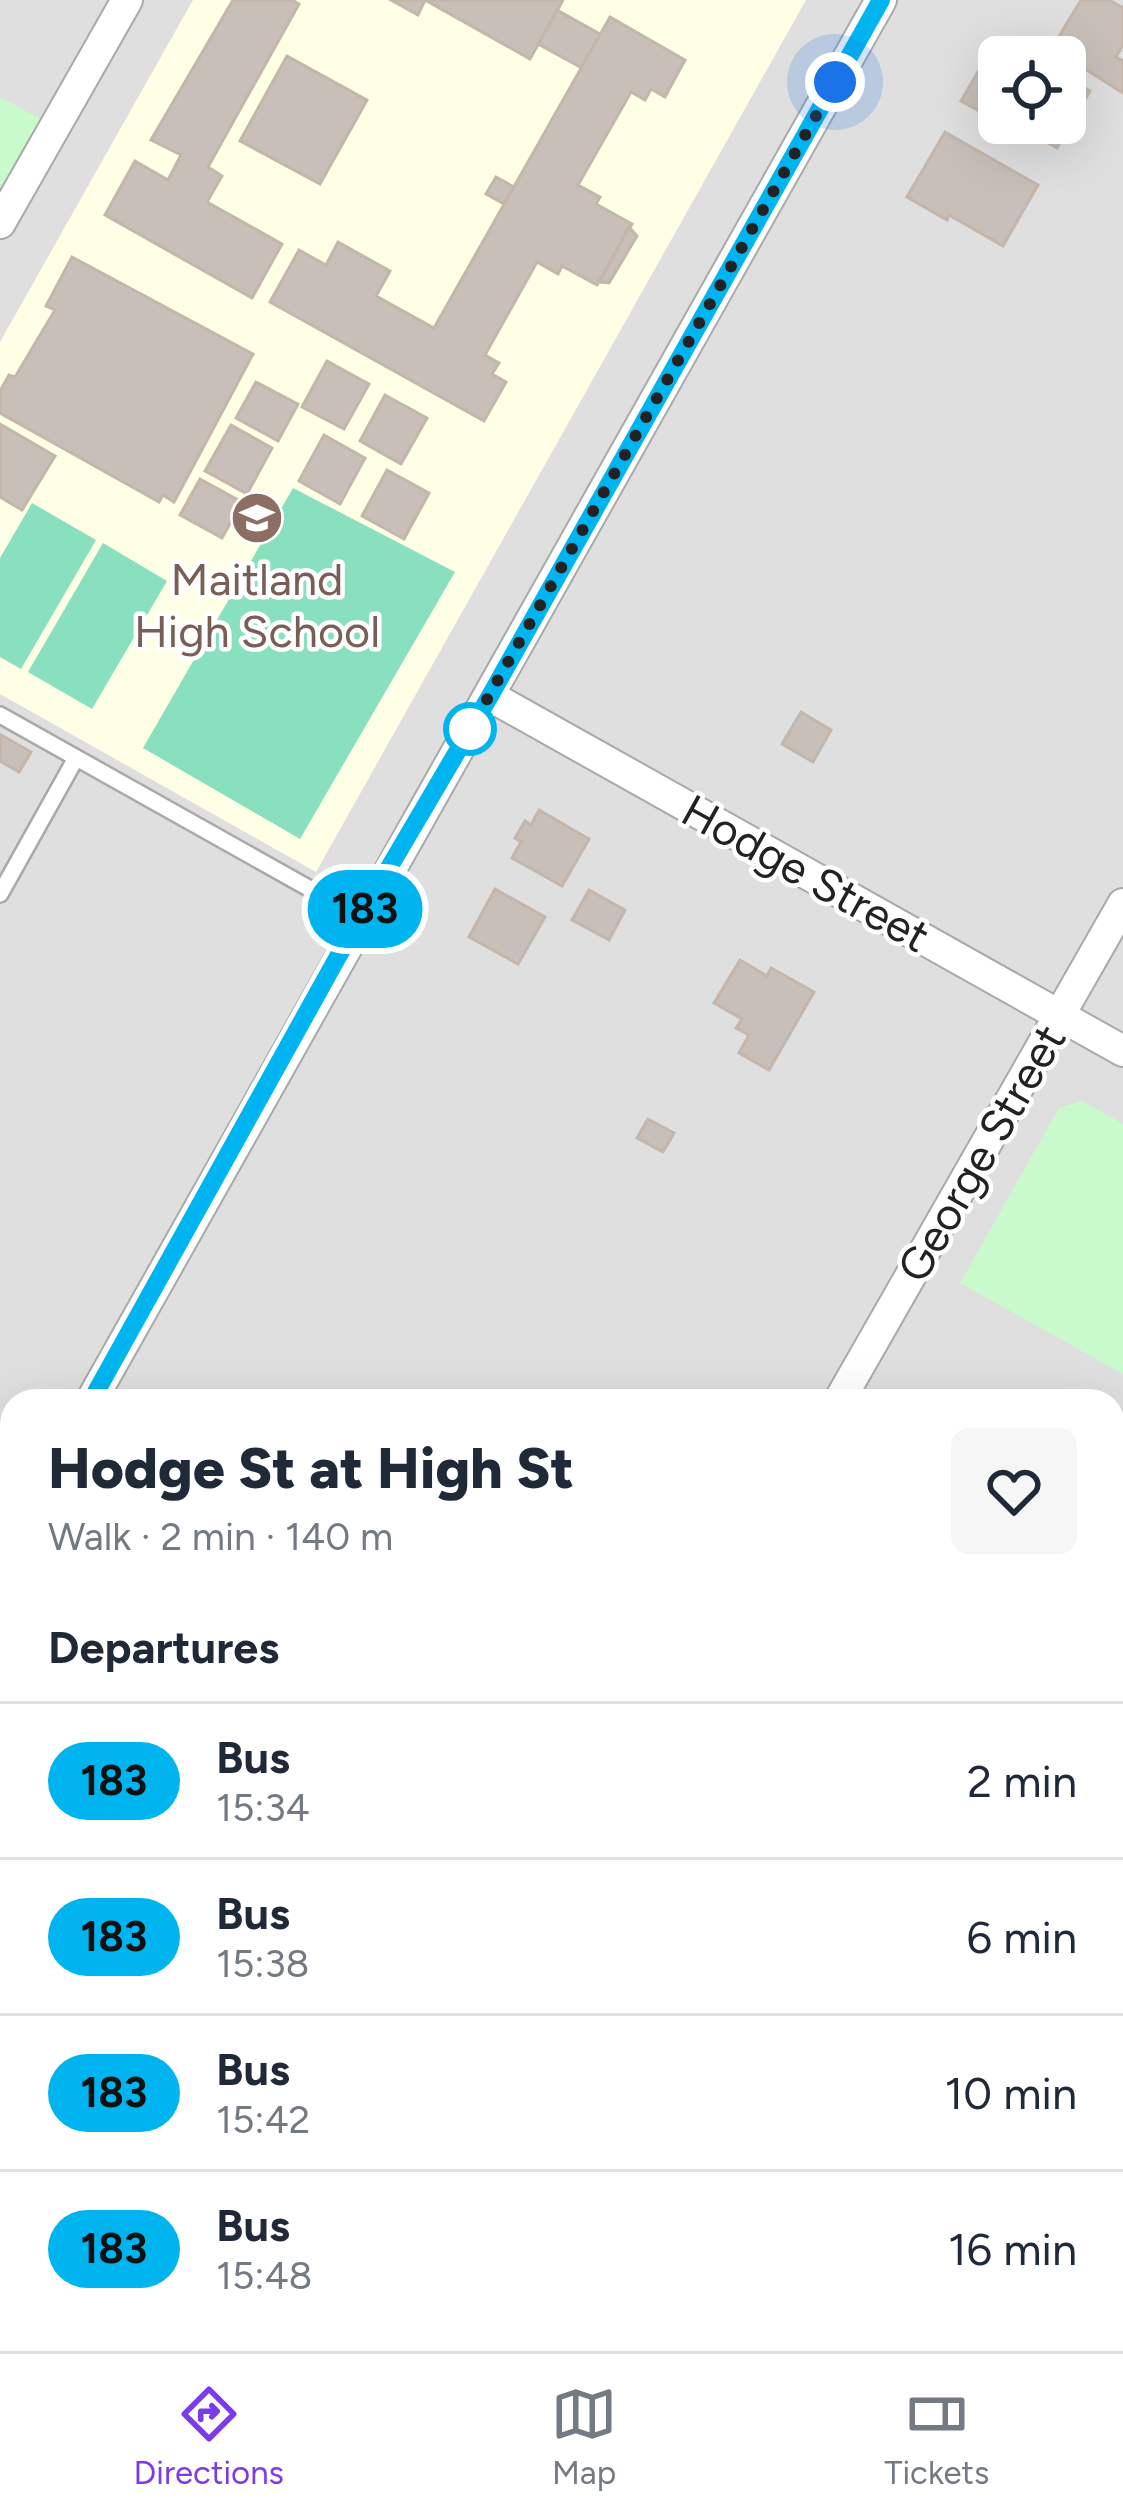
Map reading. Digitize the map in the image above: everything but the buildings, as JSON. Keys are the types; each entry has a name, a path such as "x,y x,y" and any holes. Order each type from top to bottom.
{"street":[{"path":"0,224 128,0"},
{"path":"99,1389 360,917 490,696 881,0"},
{"name":"Hodge Street","path":"490,696 1123,1051"},
{"name":"George Street","path":"846,1389 1123,904"}],"lane":[{"path":"0,715 360,917"},
{"path":"0,894 76,758"}],"shaded area":[{"path":"0,0 1123,0 1123,1389 0,1389"},
{"name":"Maitland High School","path":"193,0 806,0 316,872 0,694 0,342"}],"green space":[{"path":"0,97 44,121 0,200"},
{"path":"293,488 455,572 300,839 143,748"},
{"path":"32,503 96,540 21,669 0,657 0,558"},
{"path":"103,543 167,581 92,709 28,672"},
{"path":"1082,1101 1123,1124 1123,1374 960,1283 1059,1108"}],"bus line":[{"name":"183","path":"98,1389 881,0"}],"place":[{"name":"Maitland High School","path":"257,518"}],"route":[{"path":"470,729 468,733 835,82"}]}
